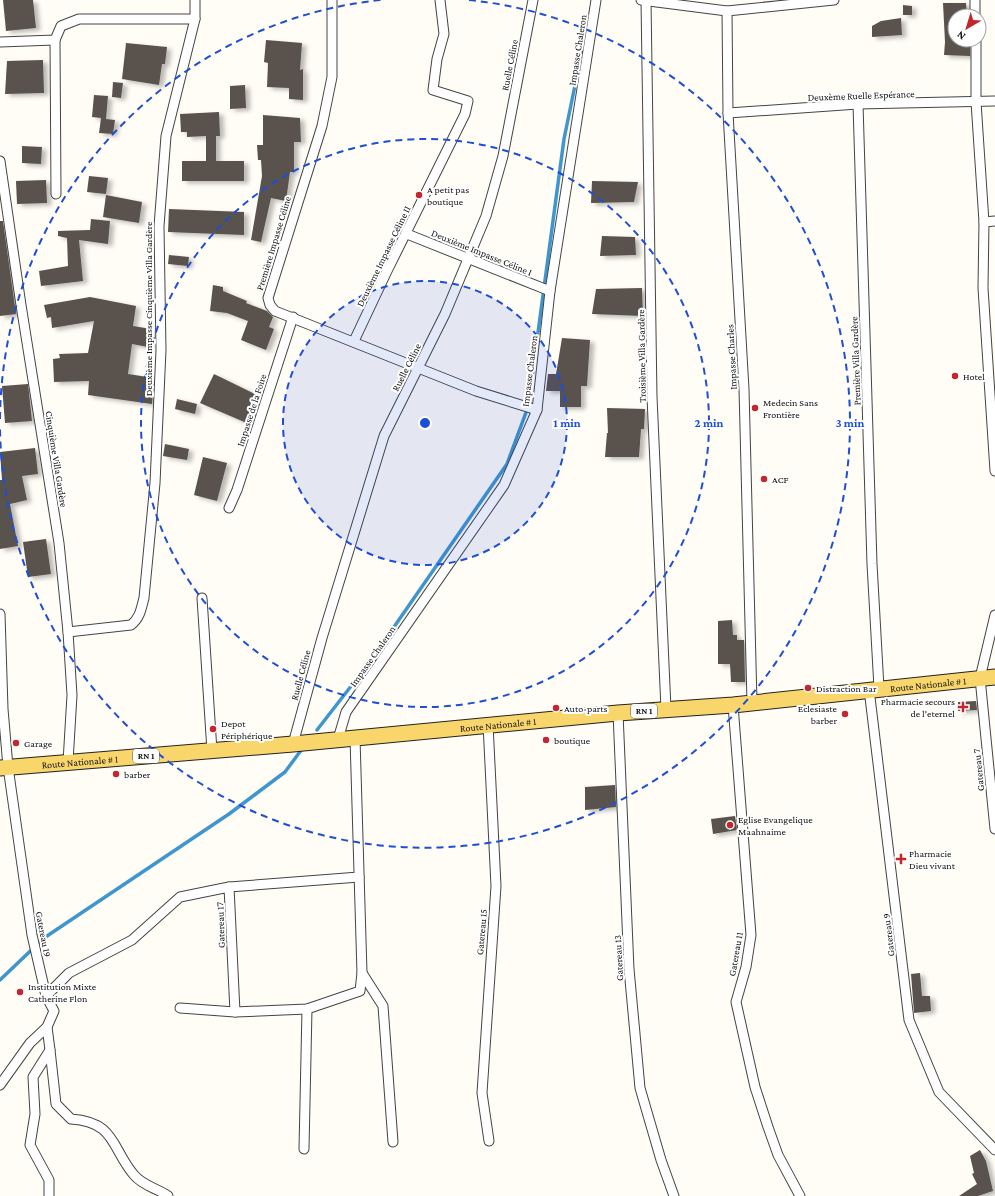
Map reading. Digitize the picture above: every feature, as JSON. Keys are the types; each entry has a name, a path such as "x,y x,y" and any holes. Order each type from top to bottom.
{"main road":[{"name":"Route Nationale # 1","path":"4,768 293,744 488,724 733,705 988,677"}],"street":[{"name":"Deuxième Impasse Cinquième Villa Gardère","path":"68,632 131,625 137,621 140,615 144,598 155,483 161,350 159,226 166,136 195,18 195,0"},
{"name":"Première Impasse Céline","path":"332,0 332,77 322,126 268,298 270,305 275,311 476,391 537,410"},
{"name":"Deuxième Impasse Céline II","path":"354,342 387,271 407,234 465,114 468,101 433,90 437,59 444,34 440,0"},
{"name":"Ruelle Céline","path":"293,744 322,638 384,436 445,314 486,216 503,156 533,0"},
{"name":"Impasse Chaleron","path":"338,739 346,712 504,485 537,410 550,291 596,0"},
{"path":"643,1 726,11 834,0"},
{"name":"Troisième Villa Gardère","path":"643,1 652,397 666,709"},
{"name":"Impasse Charles","path":"726,11 728,113 744,389 752,702"},
{"path":"56,194 55,40 61,26 78,19 195,18"},
{"path":"0,42 55,40"},
{"path":"976,48 976,102 984,222 983,288 992,385 995,471"},
{"name":"Deuxème Ruelle Espérance","path":"728,113 858,104 995,101"},
{"name":"Première Villa Gardère","path":"858,104 872,556 874,689"},
{"name":"Cinquième Villa Gardère","path":"0,162 59,543 68,632 72,695 68,762"},
{"path":"984,222 995,221"},
{"name":"Deuxième Impasse Céline I","path":"407,234 468,260 550,291"},
{"name":"Impasse de la Foire","path":"229,508 237,490 293,317"},
{"path":"202,598 212,750"},
{"name":"Gatereau 19","path":"0,614 4,768 32,936 46,996 54,1011 47,1027 30,1043 0,1085"},
{"name":"Gatereau 7","path":"995,615 988,677 981,696 995,829"},
{"name":"Gatereau 9","path":"874,689 909,1020 939,1092 995,1150"},
{"name":"Gatereau 11","path":"733,705 751,935 746,967 736,1002 756,1087 768,1126 778,1155 800,1196"},
{"name":"Gatereau 13","path":"618,713 629,969 640,1088 661,1160 674,1196"},
{"name":"Gatereau 15","path":"488,724 496,886 482,1093 489,1141"},
{"path":"180,1008 234,1012 307,1009 360,991 362,973 355,738"},
{"path":"229,887 359,877"},
{"name":"Gatereau 17","path":"46,996 69,973 132,940 180,897 229,887 234,1012"},
{"path":"362,973 383,1006 393,1142"},
{"path":"304,1149 307,1009"},
{"path":"47,1027 56,1104 71,1119 85,1120 102,1129 110,1136 134,1175 147,1186 168,1196"},
{"path":"50,1050 33,1077 35,1114 30,1145 48,1180 50,1196"}],"building":[{"path":"3,0 33,0 36,28 6,31"},
{"path":"943,3 966,3 966,8 947,8 947,48 970,48 970,56 944,55 945,42"},
{"path":"903,5 912,6 912,15 903,15"},
{"path":"901,18 902,35 872,37 872,26 881,21"},
{"path":"266,40 302,43 300,70 303,69 303,100 289,99 289,88 267,87 268,63 264,62"},
{"path":"126,43 167,47 165,64 162,64 159,85 122,79"},
{"path":"43,60 44,93 5,94 7,61"},
{"path":"113,82 123,83 121,98 112,97"},
{"path":"245,85 246,108 230,109 230,86"},
{"path":"94,95 108,96 106,119 115,120 113,134 99,133 101,118 92,117"},
{"path":"219,112 220,136 216,136 216,161 244,161 244,181 182,181 182,161 206,161 206,136 187,137 187,132 181,132 180,114"},
{"path":"263,115 300,118 301,142 294,142 294,172 290,172 286,201 271,198 261,242 251,240 262,176 261,160 258,160 257,145 263,145"},
{"path":"22,146 42,147 41,164 22,163"},
{"path":"89,176 108,178 106,194 87,192"},
{"path":"46,180 47,203 17,204 16,181"},
{"path":"592,181 638,182 634,202 591,203"},
{"path":"106,195 142,202 139,223 103,217"},
{"path":"169,209 244,212 244,235 168,232"},
{"path":"91,219 110,221 108,244 79,240 83,281 41,286 39,271 68,266 67,238 58,236 58,231 90,230"},
{"path":"0,221 3,221 16,314 0,316"},
{"path":"602,236 635,237 636,255 600,256"},
{"path":"169,255 189,257 188,266 168,264"},
{"path":"213,285 223,287 223,291 247,301 246,303 267,311 273,317 269,327 274,329 266,350 241,340 248,321 227,313 210,311"},
{"path":"642,288 643,316 592,314 596,289"},
{"path":"90,297 136,306 133,326 151,329 148,347 132,344 128,374 154,378 152,404 88,395 89,381 54,382 53,359 60,358 59,354 88,353 94,321 52,328 51,317 47,318 44,305"},
{"path":"562,338 590,340 587,386 581,386 581,407 560,407 560,391 546,391 548,374 556,374"},
{"path":"214,374 259,396 249,424 200,403"},
{"path":"28,384 32,421 5,423 2,386"},
{"path":"177,399 197,404 195,414 175,409"},
{"path":"607,408 645,409 644,429 641,429 639,457 605,457 608,433"},
{"path":"165,444 189,449 187,460 163,456"},
{"path":"35,448 38,474 22,476 27,500 10,504 18,546 0,549 0,480 2,480 0,452"},
{"path":"203,457 227,463 217,501 194,495"},
{"path":"46,539 51,574 28,577 23,542"},
{"path":"732,620 733,635 737,635 737,640 744,640 745,682 731,682 730,664 718,664 718,621"},
{"path":"976,701 977,710 958,711 958,702"},
{"path":"615,785 616,807 585,810 585,787"},
{"path":"735,816 737,830 713,834 711,819"},
{"path":"920,973 922,996 930,996 931,1011 914,1013 911,974"},
{"path":"980,1150 986,1161 993,1191 978,1196 959,1196 977,1184 972,1174 974,1173 970,1156"}],"waterway":[{"path":"317,730 369,663 507,464 528,407 564,139 589,17"},
{"path":"0,980 44,938 229,814 285,772 302,749"}],"place":[{"name":"A petit pas boutique","path":"419,195"},
{"name":"Hotel","path":"955,376"},
{"name":"Medecin Sans Frontière","path":"755,408"},
{"name":"ACF","path":"764,479"},
{"name":"Distraction Bar","path":"808,688"},
{"name":"Pharmacie secours de l'eternel","path":"963,707"},
{"name":"Auto-parts","path":"556,708"},
{"name":"Eclesiaste barber","path":"845,714"},
{"name":"Depot Périphérique","path":"213,729"},
{"name":"boutique","path":"546,740"},
{"name":"Garage","path":"16,743"},
{"name":"barber","path":"116,774"},
{"name":"Eglise Evangelique Maahnaime","path":"730,825"},
{"name":"Pharmacie Dieu vivant","path":"901,859"},
{"name":"Institution Mixte Catherine Flon","path":"20,992"}]}
